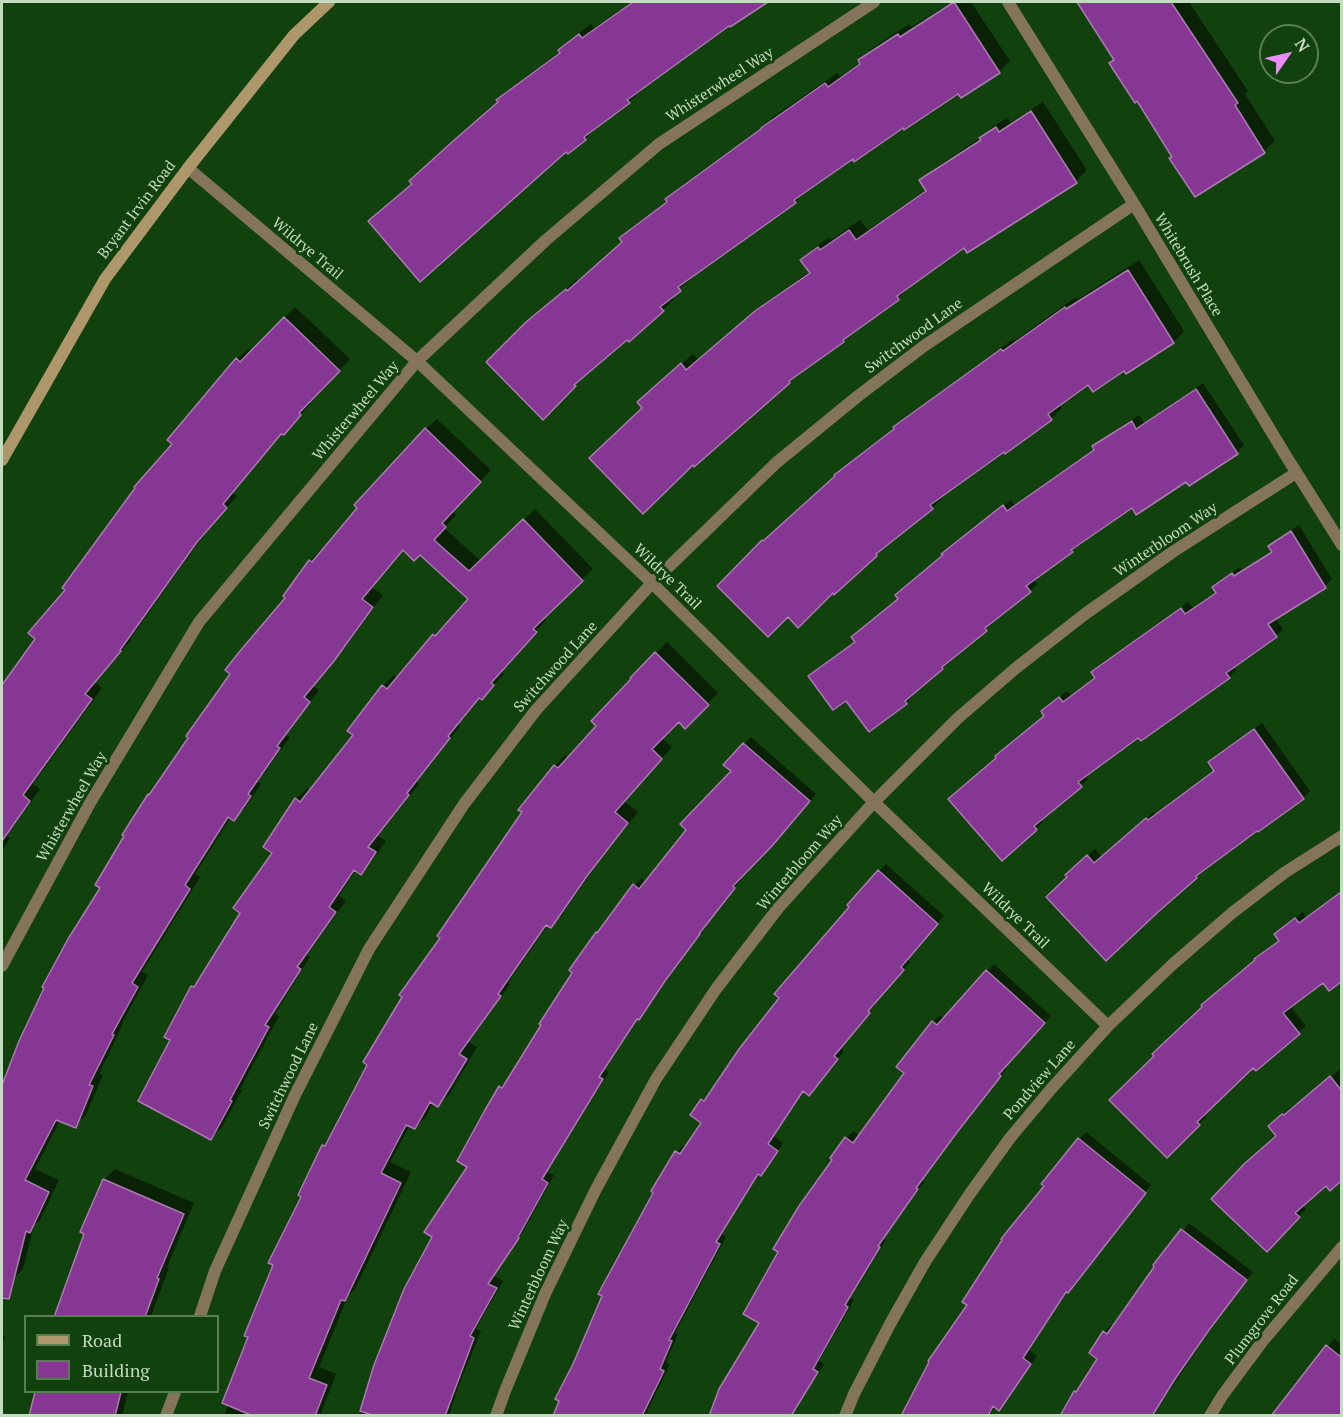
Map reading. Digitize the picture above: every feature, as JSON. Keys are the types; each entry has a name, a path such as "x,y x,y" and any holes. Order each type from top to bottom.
{"street":[{"name":"Bryant Irvin Road","path":"2,460 105,279 188,168 294,35 329,2"},
{"name":"Whisterwheel Way","path":"2,966 90,803 199,622 417,361 546,240 659,144 874,2"},
{"name":"Whitebrush Place","path":"1008,2 1134,204 1341,545"},
{"name":"Wildrye Trail","path":"188,168 417,361 652,583 874,802 1108,1026"},
{"name":"Switchwood Lane","path":"201,1315 216,1271 295,1095 369,949 464,804 536,710 652,583 776,463 924,346 1134,204"},
{"name":"Winterbloom Way","path":"496,1416 545,1294 595,1191 656,1079 716,989 779,907 874,802 958,718 1016,668 1076,621 1174,551 1296,473"},
{"name":"Pondview Lane","path":"845,1416 854,1394 925,1262 1016,1130 1051,1089 1108,1026 1173,964 1232,913 1284,873 1341,836"},
{"name":"Plumgrove Road","path":"1210,1416 1262,1341 1341,1247"},
{"path":"166,1416 175,1393"}],"building":[{"path":"633,2 768,2 729,26 627,100 630,103 584,137 586,140 568,154 566,152 420,282 368,221 412,184 409,181 498,102 496,100 560,53 558,50 579,34 582,38"},
{"path":"954,2 1000,73 961,98 958,94 854,162 853,159 794,200 796,203 678,287 681,291 660,307 664,311 574,385 576,386 543,420 486,362 526,322 566,289 567,291 622,242 619,238 667,202 665,199 825,83 828,87 860,64 858,60 898,34 900,37"},
{"path":"1077,2 1171,2 1238,103 1235,105 1265,153 1195,197 1169,158 1172,157 1137,101 1135,103 1109,63 1114,60"},
{"path":"1031,111 1077,183 967,253 964,248 897,296 899,300 789,381 790,383 694,467 693,465 643,514 589,458 642,408 637,402 681,363 686,370 755,311 810,273 800,260 818,247 820,250 849,230 856,240 926,191 919,180 981,140 979,138 996,127 999,132"},
{"path":"1128,270 1174,343 1126,374 1124,371 1093,392 1088,385 1048,414 1052,420 930,505 933,509 876,554 877,556 834,595 833,593 798,628 788,617 768,637 717,586 762,540 834,475 894,429 893,427 1001,349 1003,351 1065,307 1066,309"},
{"path":"284,317 340,371 299,413 301,415 284,435 281,434 223,504 227,508 197,542 121,651 85,694 92,699 23,795 30,801 2,841 2,685 35,639 28,633 65,590 62,588 134,487 172,444 167,440 236,358 240,362"},
{"path":"1196,389 1238,454 1189,486 1186,482 1136,515 1132,508 1071,550 1073,552 1026,586 1031,592 985,628 987,631 942,667 943,669 905,701 907,704 869,732 846,701 833,710 808,676 855,642 851,637 898,599 895,595 943,555 941,554 1003,505 1007,511 1094,450 1092,446 1132,421 1136,429"},
{"path":"425,428 481,482 442,523 446,527 434,540 469,571 523,519 583,581 533,629 537,632 491,683 494,685 482,700 479,698 448,736 450,738 407,793 409,795 368,847 376,852 361,875 354,870 329,907 336,912 297,967 301,969 265,1025 269,1027 211,1140 138,1101 170,1040 164,1037 191,986 194,987 240,913 233,908 272,853 263,847 295,798 300,802 353,735 347,731 382,685 387,689 433,634 435,636 468,599 420,555 414,561 403,550 362,599 373,607 334,661 304,697 310,702 277,746 280,748 248,794 251,796 234,821 228,817 185,885 190,889 132,983 138,987 112,1034 114,1035 89,1085 93,1086 76,1128 56,1120 25,1180 49,1192 30,1233 26,1231 9,1299 2,1298 2,1085 19,1041 44,988 42,987 68,939 100,888 95,885 124,836 122,835 188,738 186,736 230,674 225,670 285,598 283,596 309,560 312,562 357,508 354,505"},
{"path":"1291,531 1326,588 1268,624 1277,637 1226,673 1230,678 1141,741 1138,738 1078,782 1082,787 1034,826 1037,830 1002,861 948,799 1044,716 1041,711 1059,697 1063,702 1095,678 1091,672 1181,608 1185,614 1216,593 1212,587 1232,573 1234,576 1272,552 1268,546"},
{"path":"655,652 709,705 685,729 679,722 652,749 662,759 615,812 628,823 551,928 546,925 498,994 501,996 459,1054 467,1059 438,1107 430,1102 415,1129 406,1125 381,1173 401,1183 345,1301 341,1300 309,1378 327,1385 315,1416 253,1416 222,1403 248,1337 244,1336 273,1265 268,1263 301,1197 298,1195 322,1145 325,1146 367,1065 363,1062 402,997 399,995 440,938 437,936 522,812 518,810 554,765 558,768 596,726 591,721"},
{"path":"1254,729 1304,799 1196,876 1197,878 1106,961 1046,897 1087,855 1094,863 1146,818 1148,820 1214,771 1208,762"},
{"path":"743,743 810,801 772,846 733,886 735,888 699,934 639,1020 637,1019 599,1077 603,1079 542,1179 548,1183 519,1238 488,1284 497,1288 470,1336 474,1338 445,1416 375,1416 360,1411 374,1365 404,1289 432,1237 424,1232 467,1167 457,1161 485,1110 499,1086 502,1088 541,1025 539,1024 572,973 569,970 633,884 639,889 686,830 680,824 731,771 723,765"},
{"path":"878,870 938,924 901,967 904,970 868,1011 870,1013 834,1056 838,1059 809,1096 803,1091 768,1144 778,1151 761,1176 758,1174 716,1242 720,1244 669,1340 672,1341 660,1369 664,1371 642,1416 553,1416 559,1401 555,1399 573,1364 602,1296 598,1294 653,1193 651,1191 675,1151 680,1154 701,1123 690,1115 701,1099 704,1101 739,1049 779,998 774,994"},
{"path":"1341,892 1341,982 1329,991 1323,983 1283,1013 1300,1034 1256,1071 1253,1068 1197,1122 1200,1125 1167,1158 1109,1100 1154,1056 1152,1054 1202,1007 1201,1005 1254,959 1279,941 1274,934 1295,918 1299,923"},
{"path":"986,970 1045,1023 999,1074 1001,1076 916,1188 918,1189 878,1246 880,1247 845,1305 848,1307 813,1369 818,1372 791,1416 709,1416 719,1389 759,1323 743,1314 778,1252 773,1249 799,1206 832,1160 830,1158 845,1137 853,1143 904,1073 896,1067 932,1021 937,1025"},
{"path":"1330,1076 1341,1090 1341,1181 1330,1191 1326,1186 1295,1213 1300,1217 1267,1252 1211,1199 1244,1164 1276,1136 1268,1126"},
{"path":"1078,1138 1146,1193 1068,1293 1066,1292 1023,1358 1031,1364 999,1411 993,1406 988,1416 901,1416 928,1361 967,1305 962,1302 1001,1239 1044,1186 1041,1184"},
{"path":"103,1179 184,1214 157,1278 159,1279 146,1315 55,1315 84,1234 80,1232"},
{"path":"1181,1229 1247,1280 1209,1330 1152,1416 1060,1416 1074,1391 1076,1392 1097,1359 1089,1353 1103,1331 1107,1334 1154,1267 1153,1265"},
{"path":"1326,1345 1341,1357 1341,1416 1271,1416"},
{"path":"35,1393 121,1393 115,1416 29,1416"}]}
